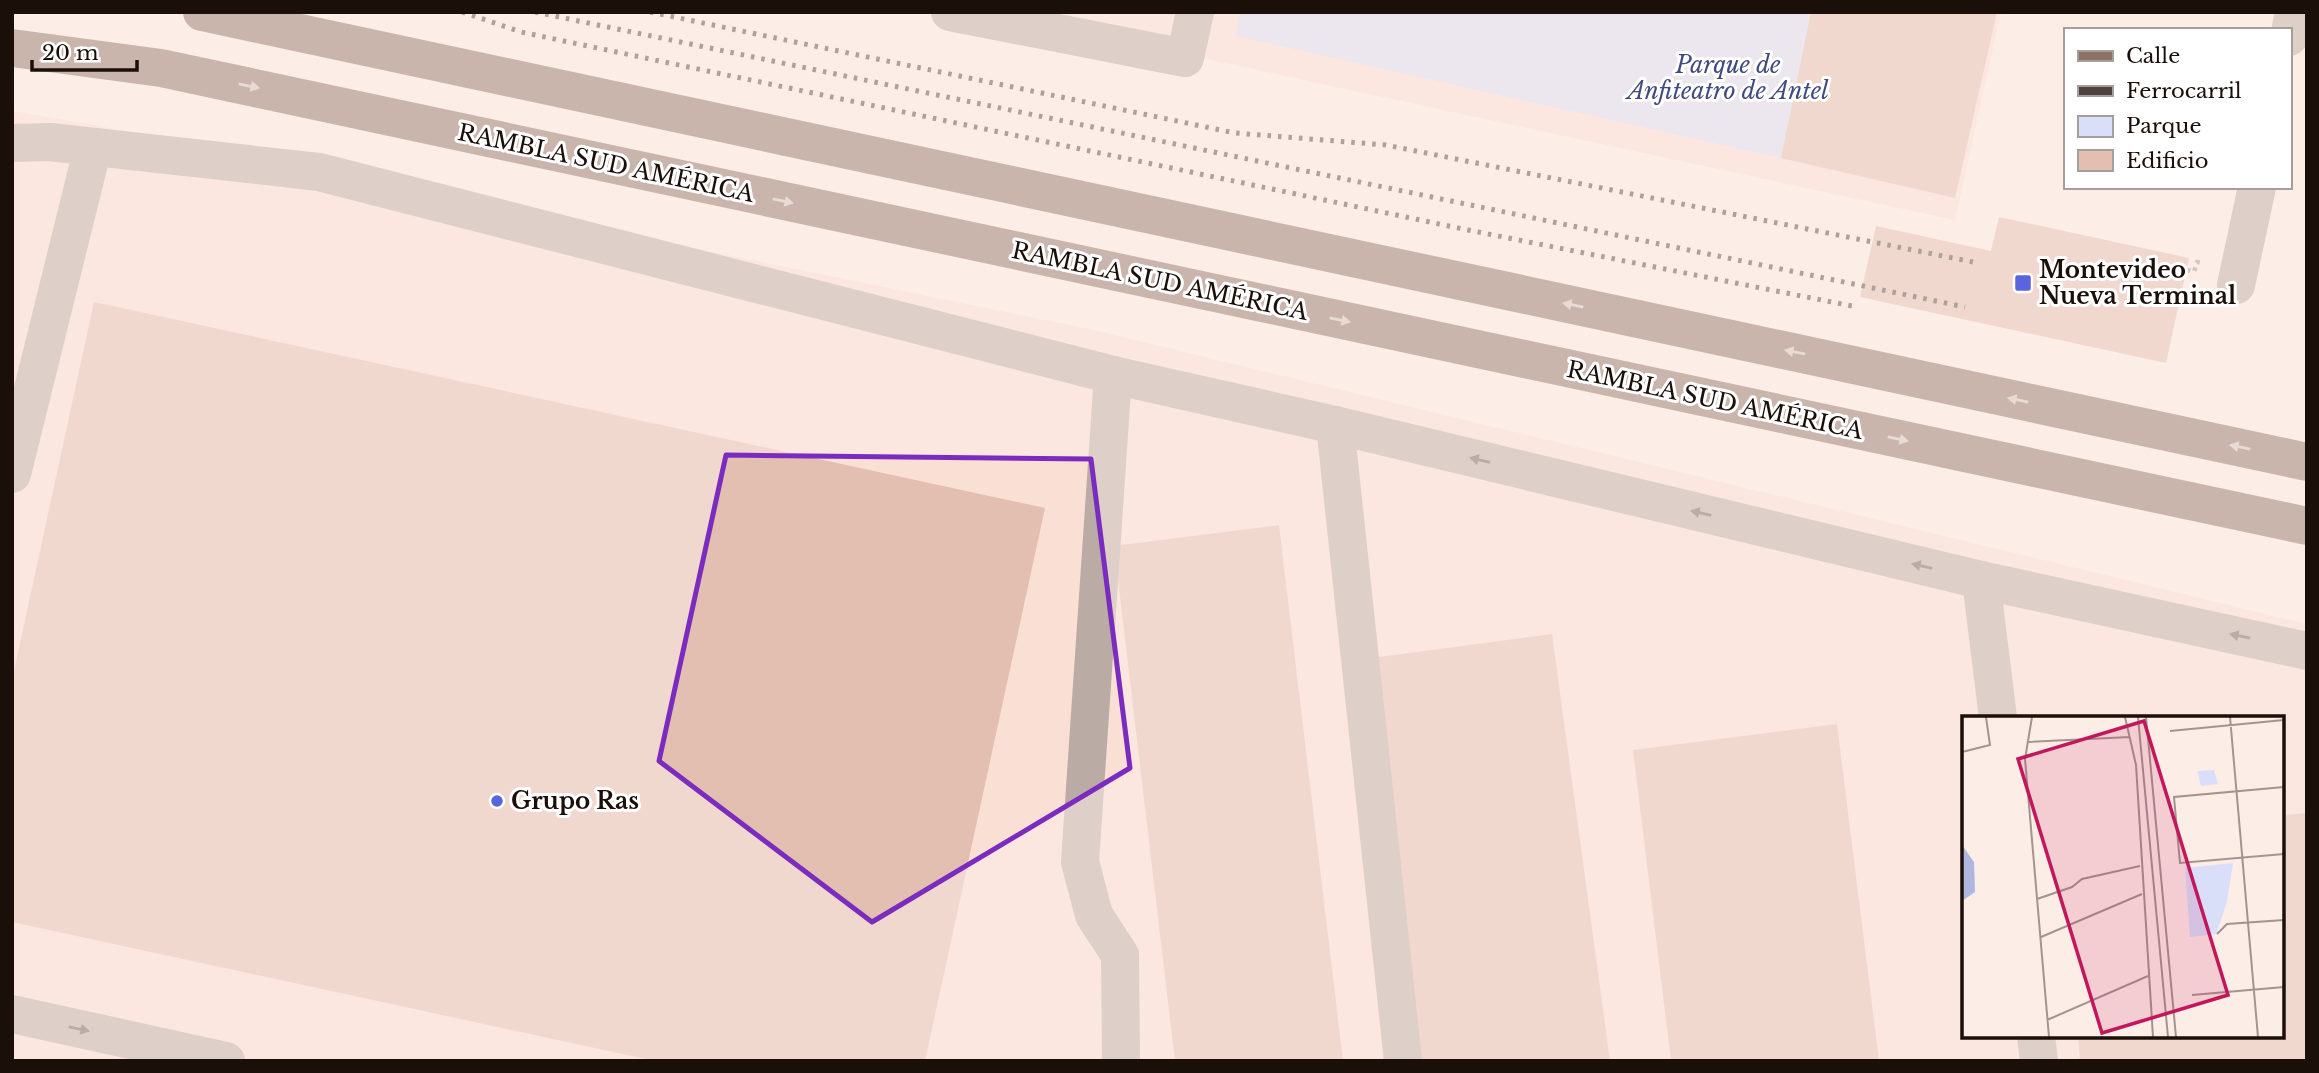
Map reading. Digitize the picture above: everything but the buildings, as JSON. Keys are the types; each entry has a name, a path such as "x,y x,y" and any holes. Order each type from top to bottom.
{"main road":[{"path":"202,12 2307,462"},
{"name":"RAMBLA SUD AMÉRICA","path":"12,48 161,68 2307,526"}],"street":[{"path":"950,12 1185,58 1195,12"},
{"path":"12,117 50,142"},
{"path":"12,143 50,142 320,172 1113,375 1335,425 1981,580 2307,651"},
{"path":"12,474 93,148"},
{"path":"2236,285 2257,189"},
{"path":"1113,375 1080,862 1094,915 1120,956 1121,1061"},
{"path":"1335,425 1404,1061"},
{"path":"1981,580 1998,716"},
{"path":"12,1014 226,1061"},
{"path":"2036,1038 2039,1061"}],"highlighted area":[{"path":"726,455 1091,459 1130,768 872,922 659,761"}],"shaded area":[{"path":"988,12 2001,12 1955,220"},
{"path":"12,111 94,125 1098,331 2307,624 2307,1061 12,1061"}],"green space":[{"name":"Parque de Anfiteatro de Antel","path":"1240,12 1811,12 1781,158 1235,36"}],"railway":[{"path":"462,12 521,32 1468,230 1852,306"},
{"path":"535,12 1965,307"},
{"path":"650,12 1235,133 1386,145 1973,262"}],"place":[{"name":"Montevideo Nueva Terminal","path":"2023,283"},
{"name":"Grupo Ras","path":"497,801"}]}
